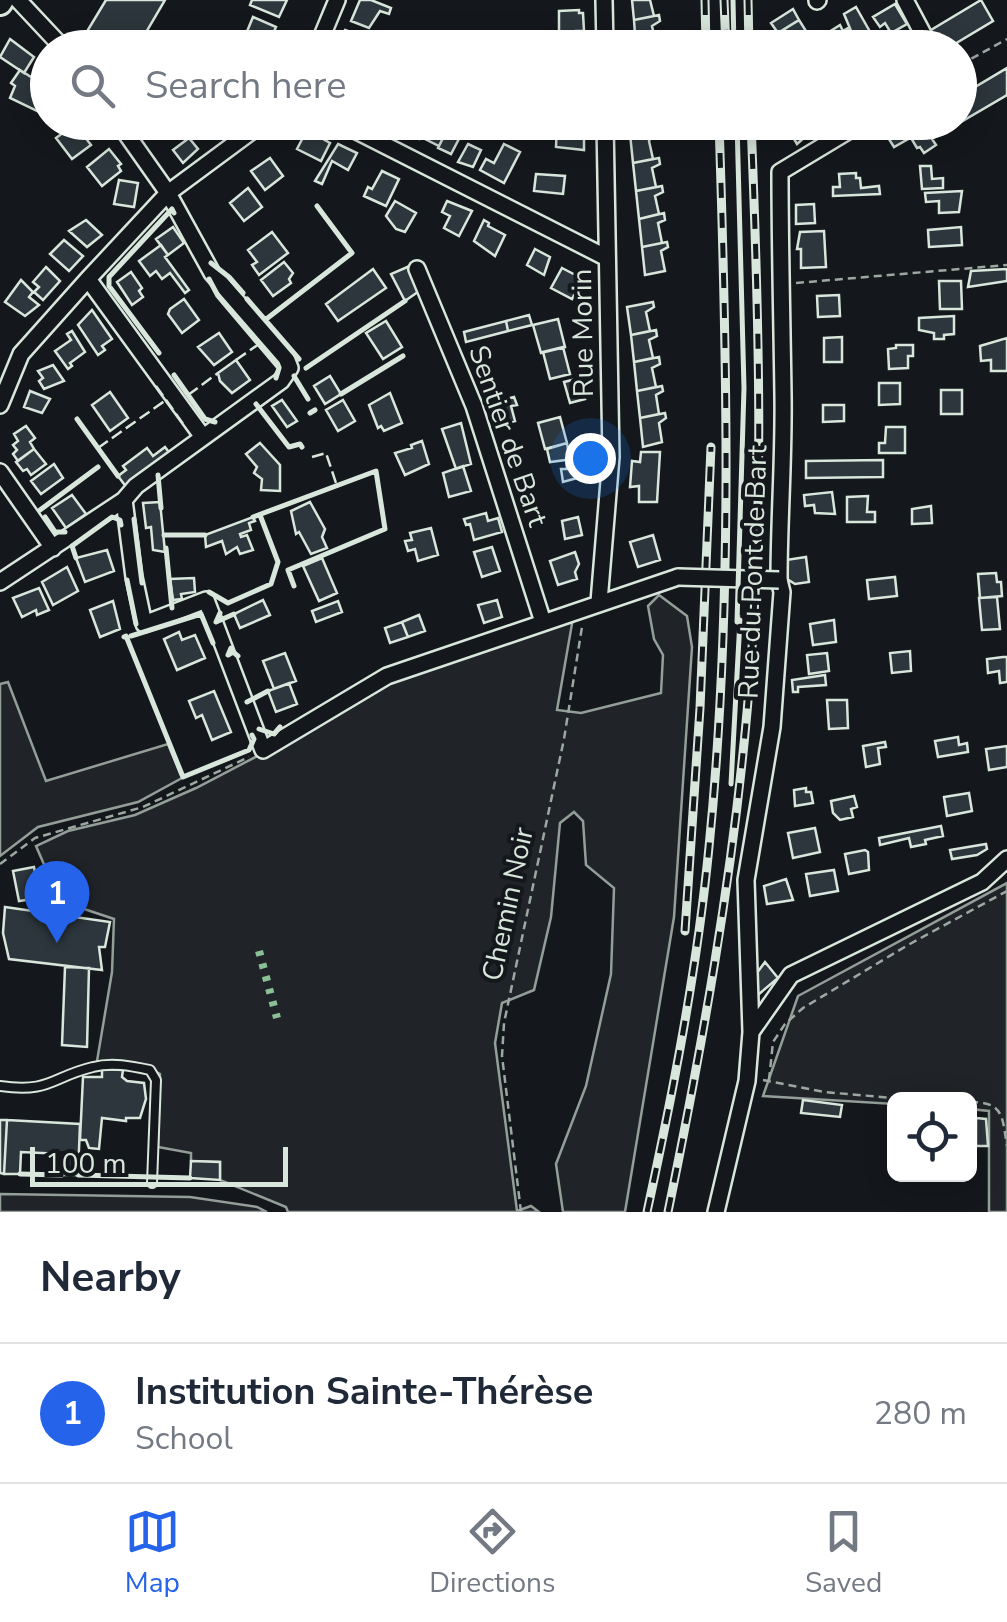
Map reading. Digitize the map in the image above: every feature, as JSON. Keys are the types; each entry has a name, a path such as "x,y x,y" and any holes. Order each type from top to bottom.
{"street":[{"path":"18,0 46,30"},
{"path":"324,30 336,0"},
{"path":"604,0 604,30"},
{"path":"904,0 921,30"},
{"path":"0,582 124,500 136,486 281,381 290,368 286,358 212,274 168,193 131,140"},
{"path":"0,406 21,354 88,279 168,193 240,140"},
{"path":"374,140 607,258"},
{"name":"Rue Morin","path":"592,604 610,456 605,140"},
{"name":"Rue du Pont de Bart","path":"716,1212 747,1080 751,1032 746,880 772,727 782,592 780,172 833,140"},
{"name":"Sentier de Bart","path":"418,269 474,406 543,622"},
{"path":"88,279 203,437"},
{"path":"0,472 53,548"},
{"path":"124,500 144,624 206,600 262,750 386,676 592,604 678,577 779,580"},
{"path":"751,1032 791,975 982,882 1007,859"}],"lane":[{"path":"0,1086 39,1088 94,1066 124,1065 150,1070 156,1080 152,1183"}],"path":[{"path":"977,55 1007,38"},
{"path":"779,284 1007,265"},
{"name":"Chemin Noir","path":"521,1212 502,1056 504,1023 592,604"},
{"path":"738,622 739,615"},
{"path":"0,864 35,838 143,807 262,750"},
{"path":"887,1097 824,1092 768,1080 774,1042 785,1024 804,1008 1007,891"},
{"path":"977,1102 988,1102 997,1108 1003,1118 1007,1146"}],"shaded area":[{"path":"659,595 687,616 692,647 674,917 625,1212 563,1212 556,1164 586,1086 611,974 614,888 586,865 583,821 574,812 560,823 551,917 534,990 502,1003 495,1043 517,1211 531,1206 539,1212 288,1212 286,1207 220,1180 220,1162 191,1161 191,1153 158,1147 160,1074 141,1064 97,1061 112,972 114,919 60,901 36,846 68,831 135,815 196,788 315,726 373,689 573,618 557,710 581,713 661,693 663,655 654,639 648,606"},
{"path":"8,682 46,781 168,744 182,778 138,802 38,827 0,856 0,684"},
{"path":"1007,883 1007,1212 989,1212 989,1111 977,1110 977,1092 887,1092 887,1104 763,1096 798,996"},
{"path":"0,1194 190,1197 267,1212 0,1212"}],"building":[{"path":"106,0 165,0 147,30 88,30"},
{"path":"252,0 287,0 279,17 250,5"},
{"path":"360,0 391,8 389,14 380,11 369,28 351,21"},
{"path":"632,0 650,0 654,16 634,20"},
{"path":"981,0 993,21 977,31 931,30"},
{"path":"895,4 907,24 889,30 885,23 880,27 873,17"},
{"path":"856,7 869,30 851,30 844,14"},
{"path":"793,9 799,20 783,30 776,30 771,23"},
{"path":"559,11 583,13 584,30 559,30"},
{"path":"659,15 660,21 652,26 653,30 635,30 634,20"},
{"path":"253,17 276,27 275,30 248,30"},
{"path":"799,20 805,30 783,30"},
{"path":"10,39 30,54 30,63 24,73 0,57"},
{"path":"1007,68 1007,95 977,113 977,86"},
{"path":"20,70 30,76 30,108 10,98 15,86 11,83"},
{"path":"58,140 87,140 91,145 72,159"},
{"path":"186,140 198,149 183,163 173,150"},
{"path":"302,140 330,143 321,161 297,149"},
{"path":"442,140 458,140 451,154 438,148"},
{"path":"556,140 584,140 584,150 556,147"},
{"path":"631,140 649,140 653,159 633,163"},
{"path":"912,140 933,140 936,145 924,153"},
{"path":"338,144 357,153 348,170 332,161 322,184 315,181"},
{"path":"468,144 481,150 473,167 458,162"},
{"path":"504,144 520,152 504,183 480,170 486,159 494,163"},
{"path":"109,149 121,164 121,171 102,186 87,167"},
{"path":"270,158 283,176 265,190 251,171"},
{"path":"659,158 660,164 652,168 656,187 636,191 633,163"},
{"path":"920,166 931,166 932,179 943,178 943,188 922,189"},
{"path":"382,171 399,179 386,206 364,196"},
{"path":"856,173 861,188 879,186 880,194 833,196 833,187 840,187 839,174"},
{"path":"536,174 565,176 563,194 534,191"},
{"path":"119,180 138,183 134,207 114,204"},
{"path":"662,186 663,192 655,196 659,214 639,219 636,191"},
{"path":"248,188 262,207 244,221 230,203"},
{"path":"962,191 959,212 939,213 939,201 926,202 925,193"},
{"path":"395,201 416,213 405,232 396,229 386,216"},
{"path":"447,201 472,211 459,236 444,228 450,216 442,212"},
{"path":"814,204 815,223 796,224 796,205"},
{"path":"664,213 665,220 658,223 662,243 642,247 639,219"},
{"path":"86,220 102,235 87,247 69,231"},
{"path":"484,220 505,235 495,256 474,241"},
{"path":"173,227 184,243 168,255 156,239"},
{"path":"961,227 962,245 929,247 928,230"},
{"path":"824,231 826,267 801,268 801,249 797,249 800,232"},
{"path":"272,232 288,253 259,275 252,265 257,262 248,250"},
{"path":"64,240 83,256 69,271 50,254"},
{"path":"667,242 668,247 661,251 665,271 645,275 642,247"},
{"path":"161,245 189,290 185,293 170,273 162,279 156,271 150,276 139,261"},
{"path":"535,249 550,257 544,275 527,265"},
{"path":"284,262 293,273 291,283 273,296 261,280"},
{"path":"412,265 422,289 405,301 391,274"},
{"path":"46,267 60,281 43,300 34,292 39,287 33,282"},
{"path":"562,268 583,279 572,299 551,288"},
{"path":"373,269 386,288 338,321 326,304"},
{"path":"1007,269 1007,281 968,287 971,271"},
{"path":"131,272 143,297 132,305 117,282"},
{"path":"21,280 33,292 29,297 39,305 25,316 5,302"},
{"path":"939,281 961,281 962,309 940,309"},
{"path":"839,295 840,316 818,317 817,296"},
{"path":"184,299 199,320 182,333 168,314"},
{"path":"653,302 654,307 646,312 650,331 631,335 627,307"},
{"path":"92,310 112,339 98,355 78,325"},
{"path":"529,315 532,325 508,331 506,321"},
{"path":"954,316 954,334 944,335 944,339 934,339 934,333 919,330 919,318"},
{"path":"558,319 565,347 541,353 533,325"},
{"path":"386,321 402,347 383,359 366,333"},
{"path":"506,321 508,331 466,342 464,332"},
{"path":"656,330 657,336 649,340 653,358 634,362 631,335"},
{"path":"72,331 85,352 68,369 55,351 71,340 67,334"},
{"path":"219,333 232,352 214,365 198,347"},
{"path":"842,337 842,362 824,362 824,338"},
{"path":"1007,338 1007,371 991,371 991,360 981,361 980,346"},
{"path":"913,345 908,368 889,369 888,349"},
{"path":"563,347 570,374 550,379 543,352"},
{"path":"659,357 660,364 652,368 656,387 637,391 634,362"},
{"path":"236,360 250,380 232,393 218,373"},
{"path":"53,365 64,381 44,389 38,371"},
{"path":"330,376 341,394 325,404 314,386"},
{"path":"580,378 585,399 570,403 564,382"},
{"path":"879,383 900,383 900,404 879,405"},
{"path":"662,386 663,391 656,395 659,414 640,418 637,391"},
{"path":"941,390 962,390 962,414 941,414"},
{"path":"30,391 50,399 42,413 24,407"},
{"path":"110,392 128,418 110,431 92,405"},
{"path":"390,393 402,423 384,431 381,426 378,428 369,405"},
{"path":"514,397 517,405 511,406 515,421 503,424 496,402"},
{"path":"282,400 297,421 287,427 272,406"},
{"path":"343,400 355,421 338,431 326,410"},
{"path":"823,405 844,405 844,421 823,422"},
{"path":"665,413 666,418 659,423 662,442 643,447 640,418"},
{"path":"560,417 567,443 545,449 538,423"},
{"path":"461,423 471,464 456,469 442,429"},
{"path":"26,426 35,438 30,442 34,449 18,461 13,454 17,450 13,445 18,441 14,434"},
{"path":"886,427 905,427 905,453 879,453 879,443 885,443"},
{"path":"422,441 429,464 405,475 395,453"},
{"path":"260,443 280,465 280,491 261,490 262,479 254,473 257,467 246,454"},
{"path":"567,443 568,449 584,447 588,475 563,482 561,469 567,469 566,460 550,462 547,449"},
{"path":"165,447 171,455 127,488 118,476 126,470 123,466 147,448 153,456"},
{"path":"34,449 46,464 31,475 16,462"},
{"path":"641,452 660,452 657,502 639,502 639,486 630,487 632,461 640,462"},
{"path":"883,460 883,477 806,478 806,461"},
{"path":"54,464 63,478 41,494 31,481"},
{"path":"463,466 471,491 449,497 443,473"},
{"path":"832,492 835,514 815,513 814,505 805,506 804,495"},
{"path":"72,495 86,514 66,528 52,508"},
{"path":"868,496 867,512 875,512 875,522 847,522 847,497"},
{"path":"160,502 165,552 153,550 143,503"},
{"path":"310,502 325,529 322,537 327,548 311,554 299,532 296,534 291,511"},
{"path":"931,506 932,523 912,524 912,509"},
{"path":"486,513 488,521 498,518 502,532 474,540 470,524 466,525 464,519"},
{"path":"253,517 255,521 249,523 251,530 240,534 247,535 253,550 240,554 237,547 226,554 222,541 206,547 205,535"},
{"path":"578,517 582,535 565,539 562,521"},
{"path":"431,528 438,555 418,561 415,549 408,551 405,541 412,540 410,533"},
{"path":"653,535 660,560 638,567 630,542"},
{"path":"492,547 500,571 482,577 474,552"},
{"path":"107,550 114,571 85,582 76,558"},
{"path":"575,552 579,564 577,579 558,585 550,561"},
{"path":"806,557 809,582 795,584 784,577 786,560"},
{"path":"322,558 337,593 319,601 303,566"},
{"path":"67,567 78,591 53,605 42,582"},
{"path":"996,573 1002,596 980,598 978,574"},
{"path":"895,577 897,596 869,599 867,580"},
{"path":"194,578 195,592 173,600 170,579"},
{"path":"39,588 49,610 37,615 36,610 22,617 13,598"},
{"path":"997,597 1000,629 982,630 979,598"},
{"path":"263,600 270,615 240,628 234,614"},
{"path":"497,600 502,617 484,623 478,605"},
{"path":"113,601 120,629 100,637 90,610"},
{"path":"338,601 342,612 316,622 312,611"},
{"path":"419,615 425,631 408,637 402,622"},
{"path":"834,620 836,642 813,645 810,624"},
{"path":"402,622 408,637 390,643 385,628"},
{"path":"179,632 182,640 195,635 205,658 177,670 164,639"},
{"path":"910,651 911,671 892,673 890,653"},
{"path":"285,653 296,681 274,689 263,661"},
{"path":"827,653 829,671 809,674 807,655"},
{"path":"1007,657 1007,682 1000,683 999,671 988,673 987,659"},
{"path":"825,675 826,685 798,687 798,692 793,692 792,680"},
{"path":"289,683 297,704 276,712 268,691"},
{"path":"214,691 231,732 212,740 202,715 196,718 189,701"},
{"path":"827,700 847,700 848,728 829,729"},
{"path":"958,737 959,745 967,743 968,752 938,757 935,741"},
{"path":"885,742 886,747 878,748 880,764 866,767 863,746"},
{"path":"1007,746 1007,767 989,770 986,749"},
{"path":"806,788 813,803 795,806 794,790"},
{"path":"969,793 972,811 947,816 944,797"},
{"path":"854,796 857,807 851,809 853,817 840,820 833,813 831,801"},
{"path":"941,826 943,836 925,840 926,844 911,847 909,838 880,845 879,838"},
{"path":"815,828 820,852 793,858 788,833"},
{"path":"986,844 987,849 977,855 952,859 950,850"},
{"path":"865,850 869,870 849,874 845,854"},
{"path":"34,867 40,898 19,901 13,871"},
{"path":"834,870 838,891 810,896 806,874"},
{"path":"786,879 793,900 767,904 764,886"},
{"path":"5,907 110,922 105,947 99,947 102,970 9,959 3,933"},
{"path":"765,962 778,978 759,994 751,981"},
{"path":"65,967 89,968 87,1047 62,1045"},
{"path":"102,1069 123,1070 122,1077 127,1081 144,1083 146,1099 140,1118 102,1118 99,1149 89,1148 86,1140 80,1140 83,1077 102,1077"},
{"path":"803,1100 842,1105 840,1117 801,1113"},
{"path":"977,1118 986,1119 988,1146 977,1146"},
{"path":"0,1120 7,1120 4,1174 0,1173"},
{"path":"7,1120 80,1124 78,1175 62,1175 63,1154 21,1152 20,1174 4,1174"},
{"path":"191,1161 220,1162 220,1180 190,1178"}],"railway":[{"path":"705,0 706,30"},
{"path":"724,0 725,30"},
{"path":"748,0 749,30"},
{"path":"647,1212 691,985 717,757 726,485 719,140"},
{"path":"668,1212 724,901 741,775 753,638 759,417 752,140"},
{"path":"685,931 700,708 711,447"}],"hedge":[{"path":"259,951 277,1018"}],"fence":[{"path":"236,360 259,344"},
{"path":"188,395 218,373"},
{"path":"156,386 184,425"},
{"path":"98,448 166,400"},
{"path":"312,457 326,453 337,486"}],"wall":[{"path":"733,0 734,30"},
{"path":"737,140 744,388 737,622"},
{"path":"265,320 352,253 317,206"},
{"path":"159,353 109,286 109,277 172,209 174,213"},
{"path":"211,263 243,293"},
{"path":"209,279 218,296 279,368 276,378"},
{"path":"247,299 299,359"},
{"path":"306,368 405,301"},
{"path":"341,394 403,356"},
{"path":"174,375 205,419 215,422"},
{"path":"294,376 308,399"},
{"path":"256,404 289,447 302,447"},
{"path":"310,413 315,410"},
{"path":"77,419 118,476"},
{"path":"40,510 98,467"},
{"path":"253,517 376,471 385,529 288,570 294,586"},
{"path":"158,475 161,508"},
{"path":"209,592 228,603 271,584 278,562 260,515"},
{"path":"45,517 55,532 65,532"},
{"path":"76,558 72,546 112,517 120,520 121,525"},
{"path":"134,519 142,583"},
{"path":"164,535 205,535"},
{"path":"166,548 172,608"},
{"path":"127,580 136,624"},
{"path":"220,613 216,622 234,614"},
{"path":"131,636 201,614 213,643"},
{"path":"731,784 740,620"},
{"path":"124,637 183,777 249,750 252,735"},
{"path":"231,648 228,655 233,652 238,656"},
{"path":"247,702 268,691"},
{"path":"259,729 274,734 280,727"},
{"path":"20,1174 62,1175"},
{"path":"78,1175 190,1178"}],"place":[{"name":"Institution Sainte-Thérèse","path":"57,943"}]}
